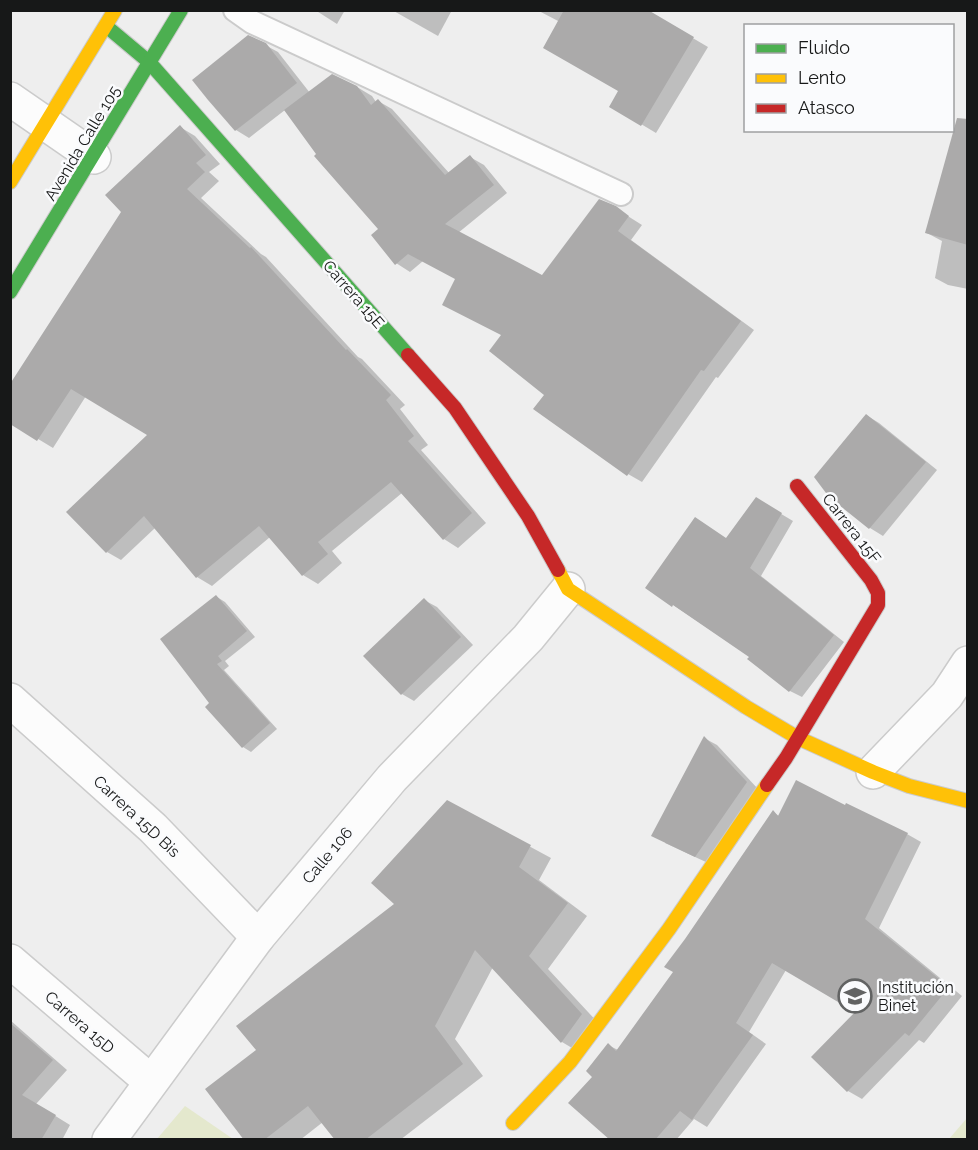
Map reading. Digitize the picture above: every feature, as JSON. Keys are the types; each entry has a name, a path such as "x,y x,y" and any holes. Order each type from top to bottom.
{"street":[{"path":"10,182 115,10"},
{"name":"Avenida Calle 105","path":"10,292 94,157 181,10"},
{"name":"Carrera 15E","path":"106,26 149,62 455,408 528,516 568,589"},
{"path":"10,99 94,157"},
{"name":"Carrera 15F","path":"797,486 872,580 878,593 878,605 798,738"},
{"path":"568,589 746,707 798,738 909,786 968,801"},
{"name":"Calle 106","path":"109,1140 258,937 392,778 528,638 568,589"},
{"path":"873,772 946,695 968,663"},
{"name":"Carrera 15D Bis","path":"10,700 153,828 258,937"},
{"path":"513,1123 570,1062 669,929 798,738"},
{"name":"Carrera 15D","path":"10,961 150,1082"}],"lane":[{"path":"235,10 252,22 621,194"}],"green space":[{"path":"185,1106 233,1139 157,1139"},
{"path":"967,1118 967,1139 949,1139"}],"building":[{"path":"564,10 648,10 694,37 641,126 609,107 618,91 543,48"},
{"path":"248,35 266,43 297,83 235,131 192,80"},
{"path":"332,74 357,86 371,105 378,99 445,175 470,155 494,185 445,224 542,275 599,199 616,206 629,216 618,231 741,321 704,371 701,370 627,476 533,409 544,395 489,351 501,335 442,305 455,279 408,254 395,265 371,235 378,229 314,156 316,154 284,110"},
{"path":"957,118 968,119 968,245 925,233"},
{"path":"180,125 206,155 196,163 205,172 187,189 251,247 391,395 386,400 414,436 408,441 472,513 443,540 391,482 318,542 328,554 302,576 259,526 196,578 144,516 106,553 66,512 147,435 71,389 37,441 10,424 10,384 121,212 105,195"},
{"path":"866,414 926,462 869,529 829,497 814,477"},
{"path":"756,497 782,513 750,568 834,635 789,692 747,659 749,657 645,588 695,517 726,538"},
{"path":"216,595 247,631 218,656 222,661 217,664 270,723 242,748 205,707 209,703 160,639"},
{"path":"424,598 461,637 401,695 363,656"},
{"path":"704,736 747,782 695,857 651,836"},
{"path":"796,780 908,833 865,919 949,987 909,1036 905,1033 847,1092 811,1057 855,1012 772,963 736,1023 753,1035 692,1120 680,1111 655,1140 610,1140 568,1103 592,1077 586,1071 608,1043 616,1051 673,972 664,967 773,810 778,816"},
{"path":"447,800 531,845 519,867 568,903 529,956 582,1014 561,1043 475,950 435,1026 463,1064 365,1140 335,1140 308,1106 264,1140 244,1140 205,1089 256,1050 236,1026 394,904 371,883"},
{"path":"10,1023 53,1060 22,1095 56,1115 41,1140 10,1140"}],"traffic: fast":[{"path":"10,292 181,10"},
{"path":"106,26 149,62 408,355"}],"traffic: slow":[{"path":"10,182 115,10"},
{"path":"558,570 568,589 746,707 798,738 909,786 968,801"},
{"path":"513,1123 570,1062 669,929 767,785"}],"traffic: jam":[{"path":"408,355 455,408 528,516 558,570"},
{"path":"767,785 786,758 878,605 878,593 871,580 797,486"}],"place":[{"name":"Institución Binet","path":"855,996"}]}
